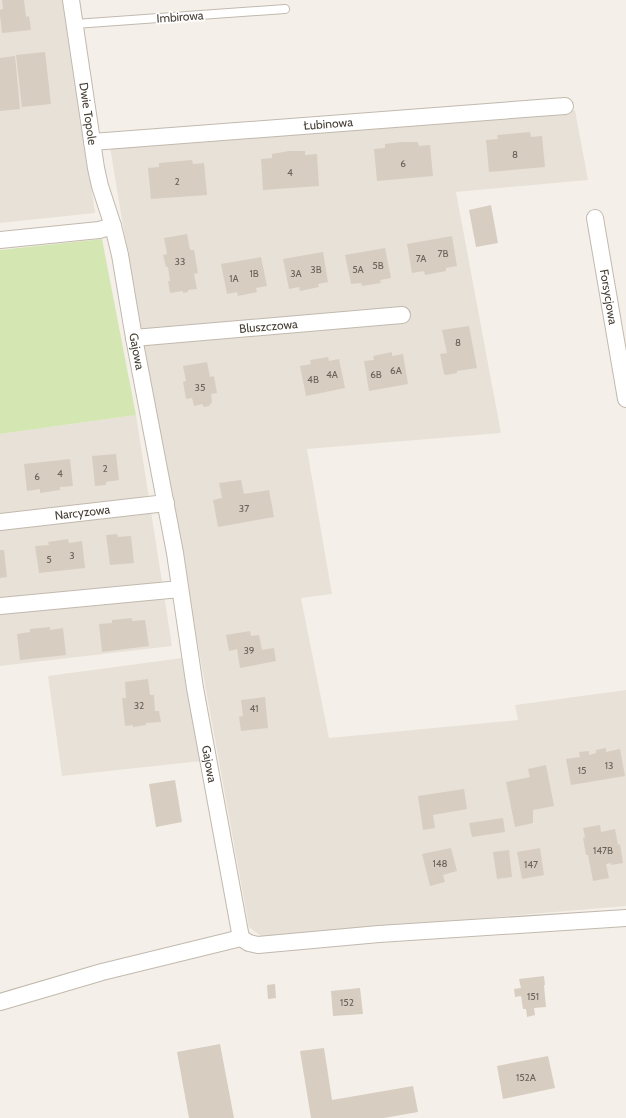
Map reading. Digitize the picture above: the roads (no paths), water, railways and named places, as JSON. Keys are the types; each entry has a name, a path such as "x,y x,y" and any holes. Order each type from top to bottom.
{"street":[{"name":"Dwie Topole","path":"71,0 100,186 113,226"},
{"name":"Łubinowa","path":"92,142 565,106"},
{"name":"Forsycjowa","path":"595,218 626,399"},
{"path":"0,240 100,230 113,226"},
{"name":"Gajowa","path":"113,226 120,255 134,338 166,503 195,688 241,938"},
{"name":"Bluszczowa","path":"134,338 402,315"},
{"name":"Narcyzowa","path":"0,522 166,503"},
{"path":"0,606 180,589"},
{"path":"0,1002 102,972 241,938 248,943 258,945 379,934 626,918"}],"lane":[{"name":"Imbirowa","path":"75,24 285,9"}]}
